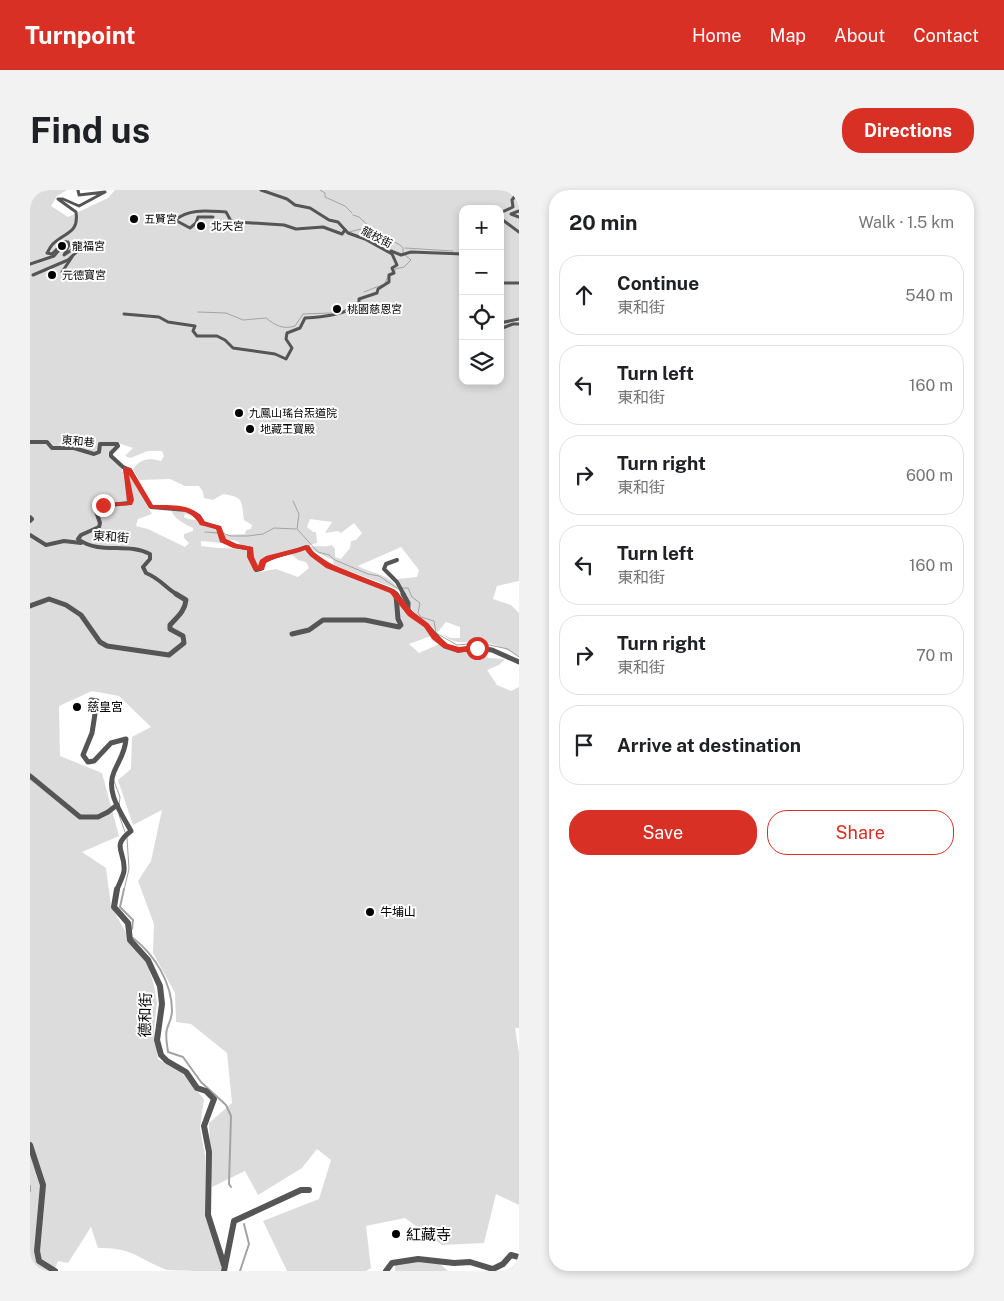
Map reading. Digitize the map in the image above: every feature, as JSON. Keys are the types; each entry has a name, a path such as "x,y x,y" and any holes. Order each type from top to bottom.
{"street":[{"path":"66,242 62,243 52,254 47,254 53,243 66,237 77,220 76,212 58,199 63,198 79,206 105,192 79,195 78,190"},
{"name":"龍校街","path":"124,314 159,317 168,322 192,325 195,327 193,333 197,336 210,334 228,342 233,348 275,354 286,360 292,348 286,339 287,333 300,328 305,318 329,317 335,313 355,308 359,304 360,299 378,292 378,289 389,282 389,275 394,273 392,268 397,266 397,262 392,258 392,254 366,239 348,233 338,222 329,220 310,208 295,205 287,199 261,190"},
{"path":"504,211 513,207 514,198 519,196"},
{"path":"213,217 198,217 196,224 189,228 174,220 188,211 226,212 231,221 237,222 284,225 296,229 323,227 342,234 345,230"},
{"path":"519,211 511,214 519,217"},
{"path":"504,222 519,232"},
{"path":"33,275 57,268 78,253 84,244 64,255 69,245 66,242"},
{"path":"30,264 38,259 54,257 62,251 66,242"},
{"path":"379,247 401,255 411,252 459,254"},
{"path":"62,272 73,257"},
{"path":"504,285 519,284"},
{"path":"504,322 519,319"},
{"path":"504,327 519,324"},
{"name":"東和巷","path":"30,442 48,442 52,448 74,448 94,454 99,452 100,444 117,444 118,446 111,453 111,456 125,468"},
{"path":"125,468 130,470 151,507 183,508 199,517 203,523 219,528 223,540 235,546 251,548 250,557 256,570 261,569 262,562 269,558 290,554 306,547 312,554 329,566 374,582 396,594 416,619 426,625 445,646 458,650 477,648 492,650 519,662"},
{"name":"東和街","path":"30,606 50,599 66,605 81,615 100,642 107,646 169,655 184,643 183,636 173,632 170,629 170,625 182,614 187,604 186,600 169,590 160,579 146,573 143,567 150,559 150,554 142,549 90,547 81,543 78,539 80,534 96,529 100,523 97,509 108,504 128,504 131,501 125,468"},
{"path":"30,535 46,545 64,541 81,543"},
{"path":"397,560 386,564 384,569 399,587 408,603 408,610"},
{"path":"292,634 309,630 323,620 365,620 399,627 401,625 398,619 396,594"},
{"name":"德和街","path":"91,700 97,701 94,709 95,719 90,740 82,756 84,759 88,762 94,761 111,743 126,739 125,755 112,777 111,787 131,831 119,845 124,870 114,899 114,907 128,923 130,940 138,947 156,974 162,998 158,1024 160,1054 166,1061 187,1073 197,1088 206,1091 214,1099 204,1126 208,1152 208,1215 224,1268"},
{"path":"30,776 63,801 78,816 91,818 101,816 119,807"},
{"path":"30,1145 43,1185 37,1251 39,1261 55,1271"},
{"path":"224,1268 234,1220 301,1190 309,1190"},
{"path":"386,1271 392,1263 418,1259 454,1263 470,1262 493,1269 503,1264 511,1255 519,1257"}],"shaded area":[{"path":"43,190 67,190 57,196 51,206 68,217 108,198 115,190 519,190 519,581 497,586 493,599 511,605 519,613 519,657 488,643 456,642 442,634 451,638 460,638 460,627 446,622 438,632 413,611 398,579 417,577 419,570 401,547 358,566 386,577 399,590 334,565 333,560 314,551 310,547 332,545 335,549 335,557 341,559 350,548 351,541 356,540 362,533 354,523 341,533 338,531 325,533 332,522 310,519 307,527 316,532 317,543 265,557 260,566 257,566 254,560 253,547 240,546 239,542 229,541 222,537 224,535 245,534 246,530 251,529 252,525 244,520 242,504 238,498 223,494 213,500 204,498 199,486 185,486 170,479 139,480 133,469 145,460 161,461 164,456 162,451 148,451 130,458 125,456 133,448 118,443 110,457 121,467 122,472 127,470 152,514 138,519 136,526 148,529 185,547 189,543 184,538 184,534 193,531 193,528 176,518 170,508 183,509 192,513 192,515 185,514 184,517 196,520 200,524 217,528 222,543 201,541 201,546 249,549 255,571 260,572 276,569 298,577 309,568 306,562 298,560 291,554 303,549 338,572 390,590 415,619 434,635 409,644 419,653 444,642 454,648 476,648 488,658 505,659 499,665 487,670 497,685 511,691 519,687 519,1028 515,1028 519,1053 519,1205 496,1194 484,1243 442,1245 405,1218 366,1226 371,1268 366,1271 287,1271 263,1221 319,1199 331,1160 317,1149 302,1168 258,1195 245,1171 212,1187 209,1123 232,1103 227,1053 191,1024 176,1022 175,993 153,953 154,924 138,881 151,861 162,810 133,825 118,780 131,769 132,737 151,727 119,696 92,691 59,706 60,756 102,773 119,836 82,852 106,868 111,906 133,945 147,963 157,1003 154,1030 158,1059 182,1073 204,1099 200,1128 205,1155 205,1200 222,1268 221,1271 167,1270 135,1254 119,1249 98,1248 91,1227 68,1263 58,1261 54,1271 30,1271 30,193"},
{"path":"416,1262 440,1264 448,1271 395,1271 395,1265"}],"waterway":[{"path":"320,190 325,193 325,197 345,206 352,213"},
{"path":"353,215 359,217 373,230 400,245 403,248 403,253"},
{"path":"349,232 369,227"},
{"path":"405,248 453,251"},
{"path":"395,271 395,269 404,267 411,260 405,255"},
{"path":"385,283 389,274"},
{"path":"364,292 382,285"},
{"path":"198,312 226,313 243,320 266,318 276,325 283,327 295,326 303,314 331,313"},
{"path":"293,501 299,514 297,529 318,552 329,555 335,560 368,574 379,576 397,588"},
{"path":"222,533 231,536 248,536 263,534 274,528 296,529"},
{"path":"205,532 218,533"},
{"path":"401,588 408,588 412,597 420,603 418,613 421,617 434,621 436,633 457,645 480,643 508,649 519,657"},
{"path":"114,781 120,797 119,806"},
{"path":"119,815 125,832"},
{"path":"124,890 129,869 127,838"},
{"path":"124,889 120,907 133,920 132,929"},
{"path":"133,938 155,961 169,990 172,1011 166,1031 168,1052 183,1057 201,1082 226,1105 231,1116 229,1184 231,1187"},
{"path":"30,1186 30,1191"},
{"path":"240,1271 249,1244 244,1224"}],"place":[{"name":"五賢宮","path":"134,219"},
{"name":"北天宮","path":"201,226"},
{"name":"龍福宮","path":"62,246"},
{"name":"元德寶宮","path":"52,275"},
{"name":"桃園慈恩宮","path":"337,309"},
{"name":"九鳳山瑤台炁道院","path":"239,413"},
{"name":"地藏王寶殿","path":"250,429"},
{"name":"慈皇宮","path":"77,707"},
{"name":"牛埔山","path":"370,912"},
{"name":"紅藏寺","path":"396,1234"}],"route":[{"path":"103,505 126,504 131,501 125,468 129,469 151,507 183,508 197,515 203,523 219,528 223,540 235,546 251,548 250,557 256,570 261,569 264,560 290,554 306,547 318,559 329,566 393,591 408,611 426,625 445,646 458,650 477,648"}]}
